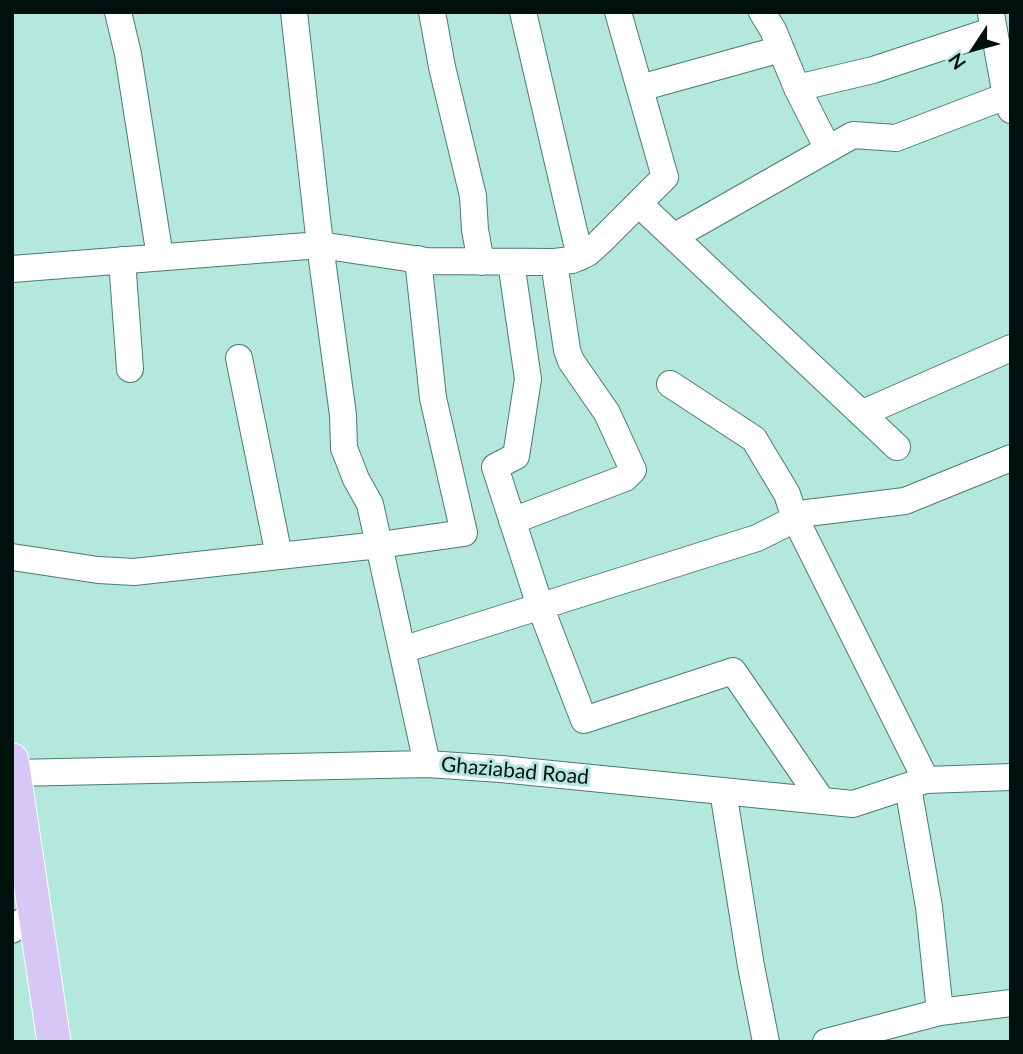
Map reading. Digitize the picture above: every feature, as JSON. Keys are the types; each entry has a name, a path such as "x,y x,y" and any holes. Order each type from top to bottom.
{"main road":[{"path":"13,767 23,922 54,1042"}],"street":[{"path":"118,12 128,54 160,257"},
{"path":"294,12 320,245 343,415 344,448 356,479 370,504 427,764"},
{"path":"432,12 442,67 473,196 475,230 481,262"},
{"path":"512,521 625,478 633,470 607,413 571,361 567,350 567,259 523,12"},
{"path":"12,269 320,245 418,259 481,262 567,259 594,248 665,177 618,12"},
{"path":"762,12 828,149"},
{"path":"675,236 853,135 896,138 1009,100 992,21 873,70 797,88"},
{"path":"639,88 781,49"},
{"path":"639,204 897,447"},
{"path":"12,557 86,569 134,572 464,533 433,398 418,259"},
{"path":"122,260 130,369"},
{"path":"511,262 528,379 516,456 495,467 540,606 584,720 733,671 822,801"},
{"path":"863,413 1011,348"},
{"path":"239,358 279,556"},
{"path":"670,384 754,439 787,494 795,518 917,784 929,907 926,1024"},
{"path":"402,650 757,538 807,513 905,501 1011,458"},
{"name":"Ghaziabad Road","path":"13,767 427,764 853,804 917,784 1011,777"},
{"path":"723,791 766,1042"},
{"path":"831,1041 926,1024 1011,1003"}]}
